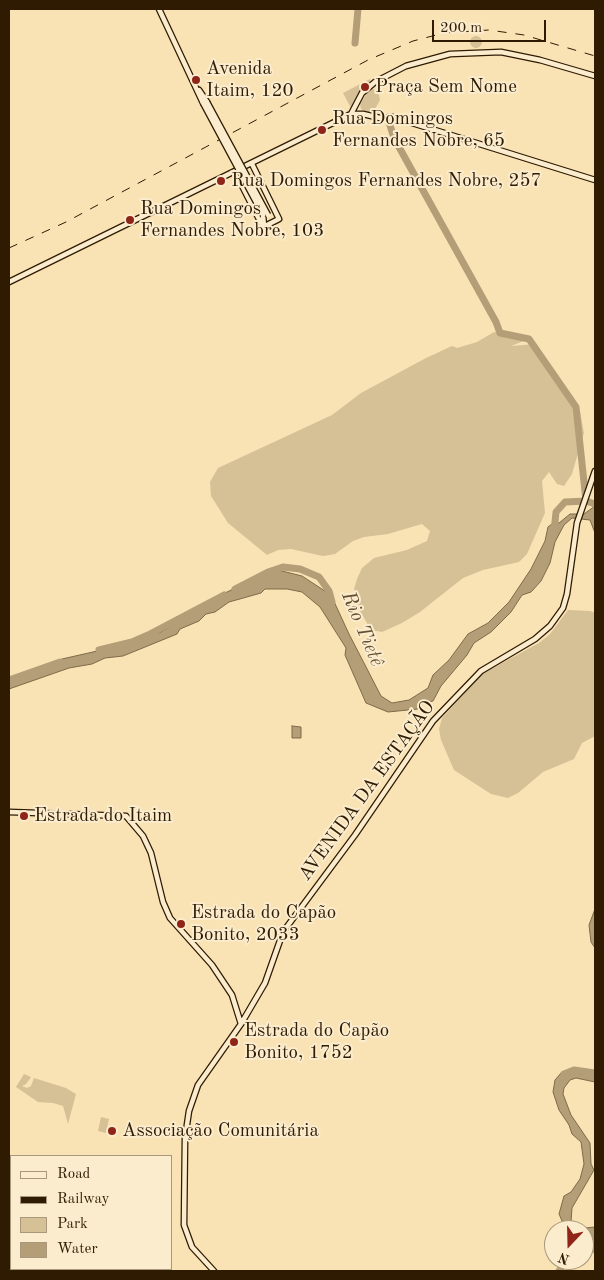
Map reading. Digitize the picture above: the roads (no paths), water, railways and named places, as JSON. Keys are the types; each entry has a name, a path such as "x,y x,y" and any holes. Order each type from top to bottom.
{"street":[{"path":"159,9 198,89 265,215 272,223"},
{"path":"350,114 362,93 375,82 406,66 428,58 475,52 501,52 595,76"},
{"path":"357,104 358,109 363,114"},
{"path":"9,282 252,164 350,114 363,114 382,118 390,117 595,180"},
{"path":"252,164 279,219 264,227"},
{"path":"234,172 264,227"},
{"path":"264,227 265,215"},
{"name":"AVENIDA DA ESTAÇÃO","path":"214,1271 192,1247 184,1225 185,1138 198,1085 241,1024 265,983 283,932 356,835 433,721 482,670 535,639 557,618 568,594 577,523 595,471"},
{"path":"9,812 126,816 143,836 151,852 163,902 170,918 226,984 241,1024"}],"water":[{"name":"Rio Tietê","path":"595,506 595,533 590,520 572,518 564,525 555,542 550,563 541,581 531,592 522,595 511,612 491,632 474,643 467,655 441,686 433,701 421,704 418,709 388,712 366,703 345,655 346,648 320,607 302,592 287,589 265,589 261,593 229,602 215,612 206,614 199,621 180,629 177,634 123,656 105,658 92,664 69,668 9,689 9,679 47,668 62,659 115,647 161,632 223,594 264,574 278,570 302,576 331,595 381,696 392,703 409,700 428,688 433,675 449,660 468,634 488,623 509,602 531,569 545,541 548,527 553,523 559,523 570,514 584,514"},
{"path":"292,726 301,727 301,738 292,738"},
{"path":"595,909 595,948 591,942 589,925"},
{"path":"569,1071 581,1074 595,1073 595,1082 576,1078 570,1080 564,1088 563,1094 571,1115 590,1143 591,1164 594,1170 572,1208 571,1220 562,1220 559,1214 564,1196 571,1192 580,1179 584,1164 581,1142 572,1134 569,1125 559,1110 553,1092 555,1080 561,1073"}],"waterway":[{"path":"355,43 358,9"},
{"path":"389,122 394,138 496,322 500,333 529,339 576,407 586,501"},
{"name":"Rio Tietê","path":"554,532 556,512 565,502 586,501 595,504"},
{"name":"Rio Tietê","path":"235,589 268,572 283,567 300,569 319,577 329,591 332,602"},
{"name":"Rio Tietê","path":"99,650 132,642 148,635 224,595"},
{"name":"Rio Tietê","path":"9,680 60,662"},
{"name":"Rio Tietê","path":"564,1074 574,1070 595,1073"}],"railway":[{"path":"9,248 66,222 368,60 413,41 444,33 489,30 524,35 595,56"}],"place":[{"name":"Avenida Itaim, 120","path":"196,80"},
{"name":"Praça Sem Nome","path":"365,87"},
{"name":"Rua Domingos Fernandes Nobre, 65","path":"322,130"},
{"name":"Rua Domingos Fernandes Nobre, 257","path":"221,181"},
{"name":"Rua Domingos Fernandes Nobre, 103","path":"130,220"},
{"name":"Estrada do Itaim","path":"24,816"},
{"name":"Estrada do Capão Bonito, 2033","path":"181,924"},
{"name":"Estrada do Capão Bonito, 1752","path":"234,1042"},
{"name":"Associação Comunitária","path":"112,1131"}]}
